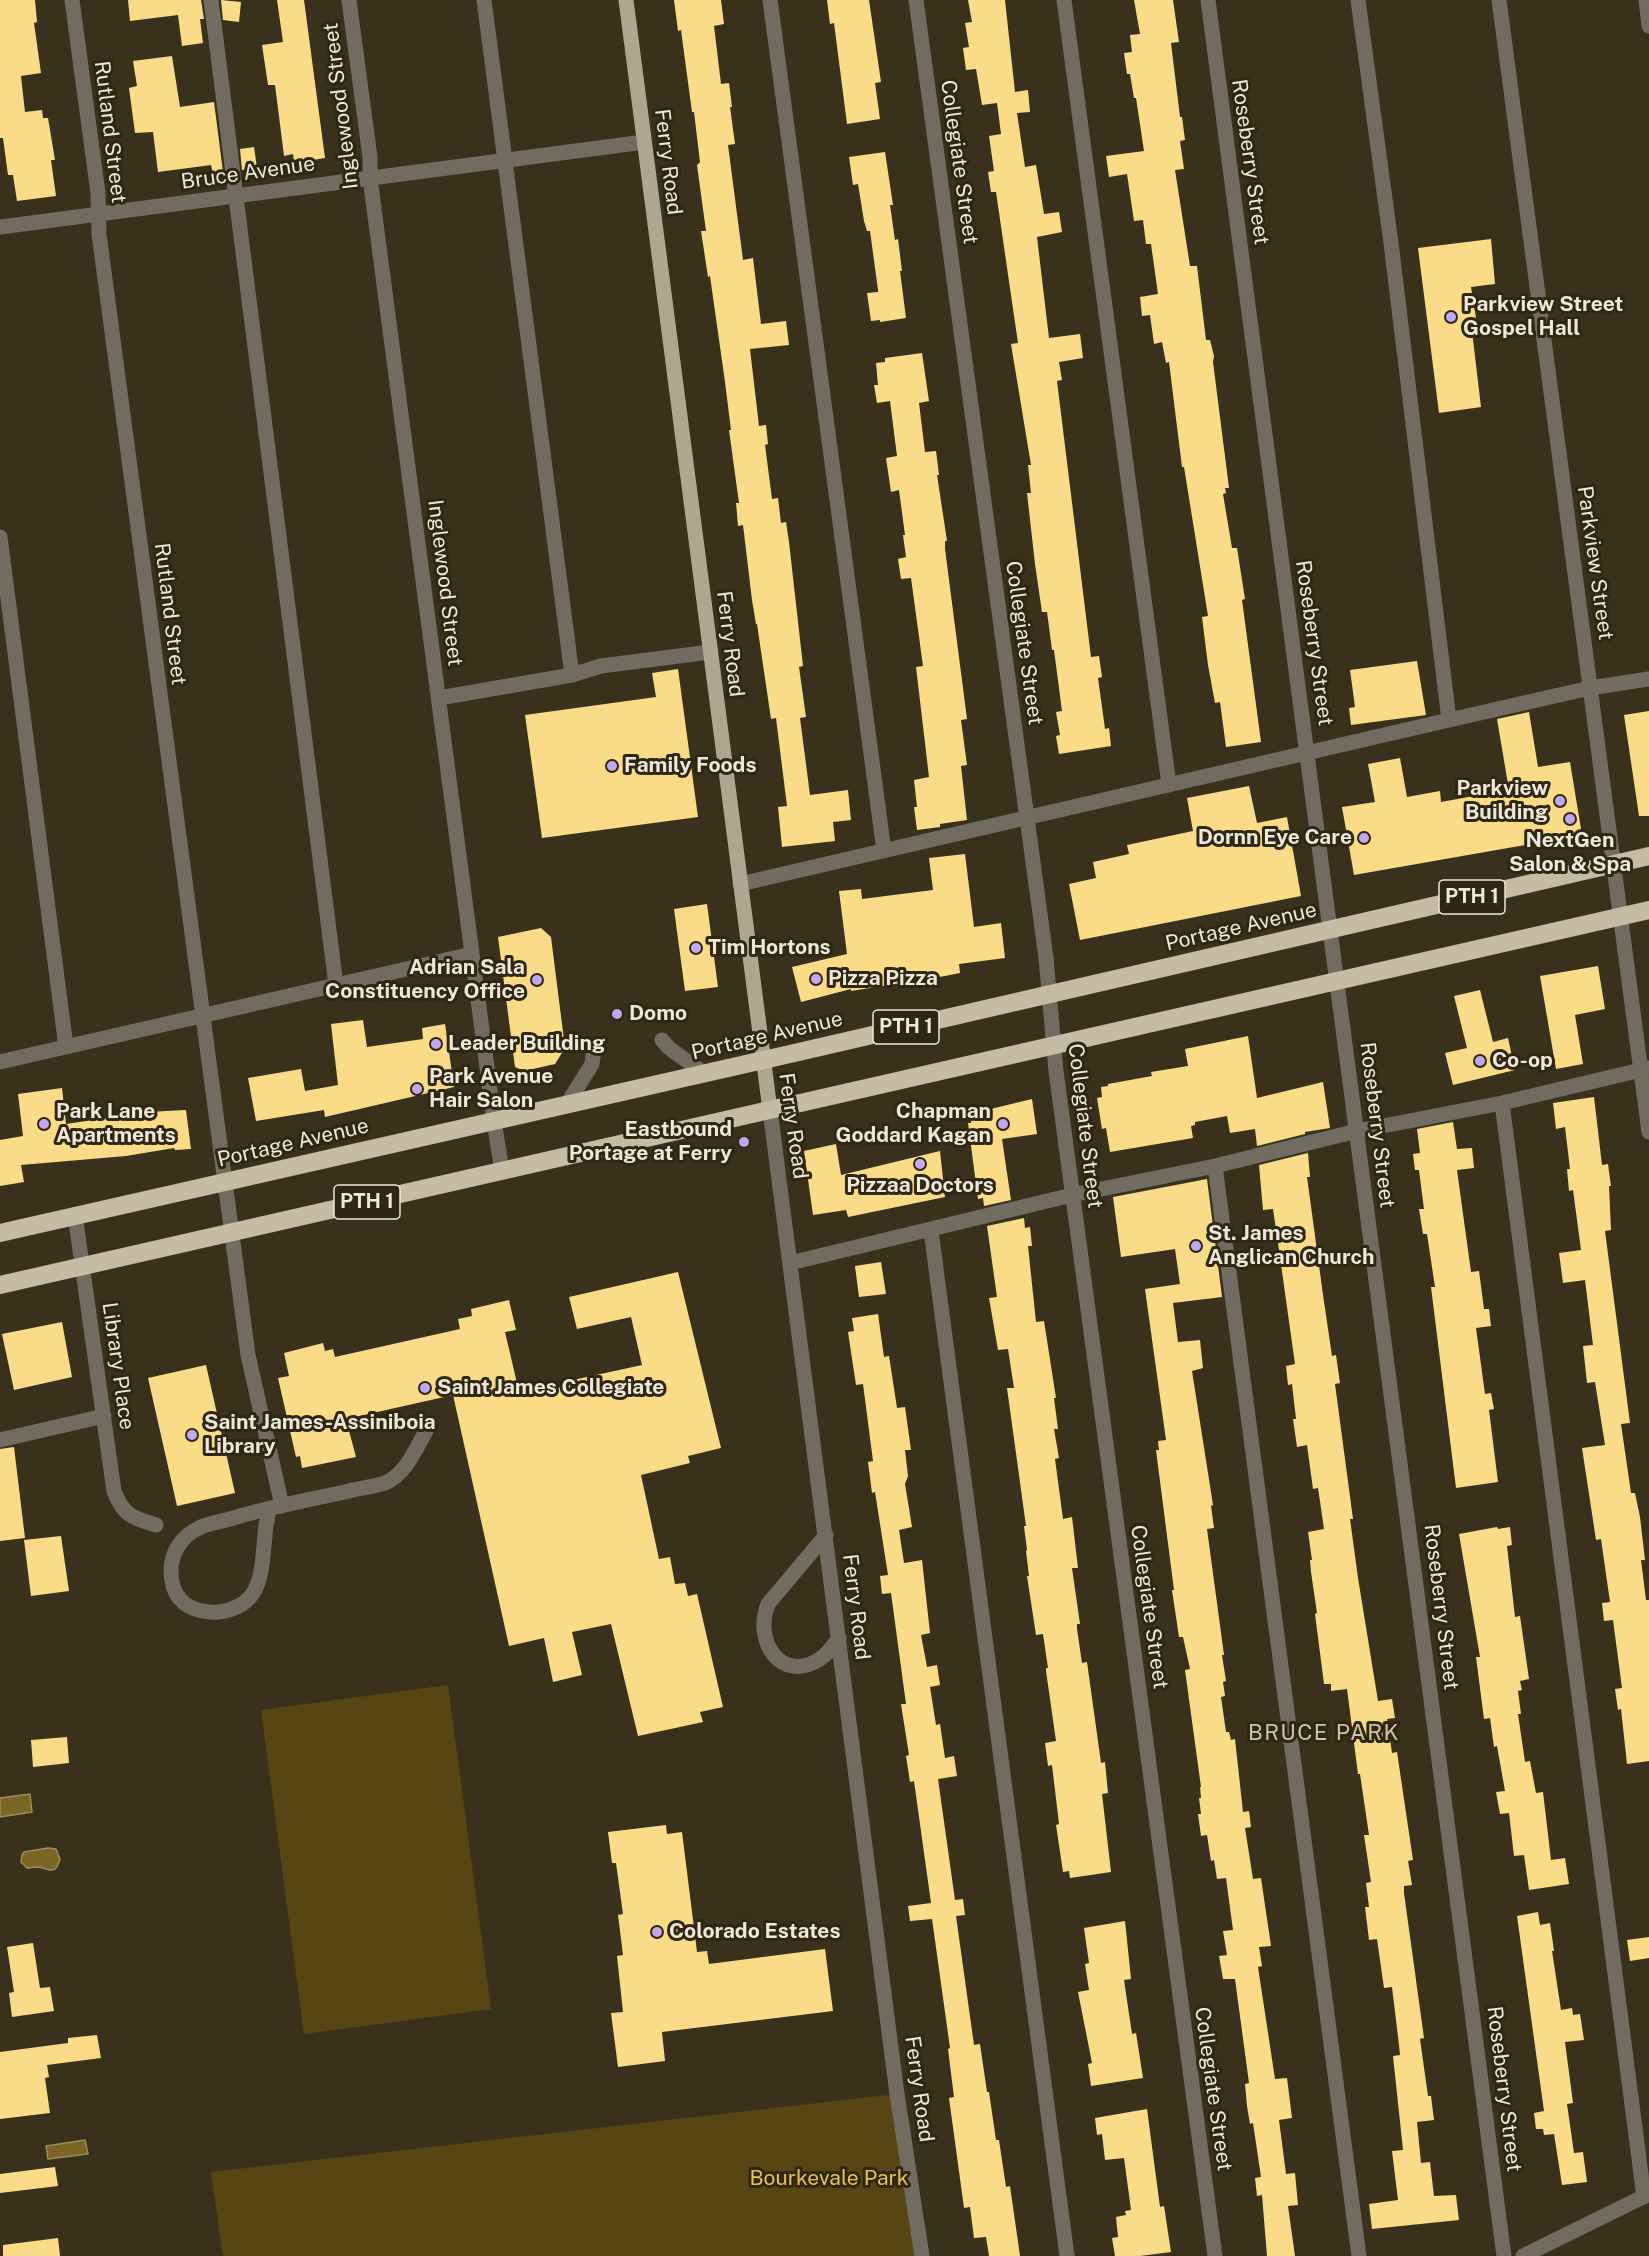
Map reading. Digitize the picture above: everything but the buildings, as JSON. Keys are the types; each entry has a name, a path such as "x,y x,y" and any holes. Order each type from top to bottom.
{"highway":[{"name":"Portage Avenue","path":"0,1233 705,1074 1649,856"},
{"name":"PTH 1","path":"0,1285 1649,910"}],"main road":[{"name":"Ferry Road","path":"626,0 770,1110"}],"street":[{"name":"Rutland Street","path":"72,0 100,214 99,234 224,1181 248,1354 276,1507"},
{"path":"211,0 336,985"},
{"name":"Inglewood Street","path":"349,0 370,157 370,178 502,1171"},
{"path":"484,0 572,675"},
{"path":"770,0 884,851"},
{"name":"Collegiate Street","path":"916,0 1049,993 1072,1195 1215,2256"},
{"path":"1064,0 1168,785"},
{"name":"Roseberry Street","path":"1208,0 1504,2256"},
{"path":"1358,0 1392,254 1449,720"},
{"name":"Parkview Street","path":"1499,0 1620,916 1645,1069 1649,1132"},
{"path":"1646,0 1649,26"},
{"name":"Bruce Avenue","path":"0,227 644,142"},
{"path":"0,537 66,1047"},
{"path":"439,698 572,675 601,666 710,652"},
{"path":"740,884 1590,688 1649,679"},
{"path":"0,1062 472,954"},
{"path":"662,1040 669,1048 705,1074"},
{"path":"567,1104 592,1064 593,1056"},
{"path":"790,1263 1072,1195 1215,1166 1357,1131 1502,1103 1645,1069"},
{"path":"1502,1103 1646,2196 1523,2256"},
{"name":"Ferry Road","path":"770,1110 897,2094 922,2256"},
{"path":"1215,1166 1359,2256"},
{"name":"Library Place","path":"75,1215 114,1491 120,1508 131,1516 156,1524"},
{"path":"932,1230 1067,2256"},
{"path":"0,1440 104,1416"},
{"path":"276,1507 265,1535 264,1564 258,1585 251,1597 239,1606 210,1613 195,1609 181,1601 174,1590 171,1559 179,1543 199,1528 276,1507 384,1483 402,1473 426,1431"},
{"path":"826,1535 768,1605 763,1616 762,1629 770,1650 777,1659 798,1666 820,1659 839,1638"}],"green space":[{"path":"448,1685 491,2009 304,2034 261,1710"},
{"name":"Bourkevale Park","path":"897,2094 922,2256 223,2256 211,2172"}],"shaded area":[{"path":"30,1794 32,1812 0,1817 0,1798"},
{"path":"56,1849 60,1859 54,1870 27,1868 21,1862 24,1852"},
{"path":"85,2140 88,2154 48,2159 46,2146"}],"place":[{"name":"Parkview Street Gospel Hall","path":"1451,317"},
{"name":"Family Foods","path":"612,766"},
{"name":"Parkview Building","path":"1560,801"},
{"name":"NextGen Salon & Spa","path":"1570,819"},
{"name":"Dornn Eye Care","path":"1364,838"},
{"name":"Tim Hortons","path":"696,948"},
{"name":"Pizza Pizza","path":"816,979"},
{"name":"Adrian Sala Constituency Office","path":"537,980"},
{"name":"Domo","path":"617,1014"},
{"name":"Leader Building","path":"436,1044"},
{"name":"Co-op","path":"1480,1061"},
{"name":"Park Avenue Hair Salon","path":"417,1089"},
{"name":"Park Lane Apartments","path":"44,1124"},
{"name":"Chapman Goddard Kagan","path":"1003,1124"},
{"name":"Eastbound Portage at Ferry","path":"744,1142"},
{"name":"Pizzaa Doctors","path":"920,1164"},
{"name":"St. James Anglican Church","path":"1196,1246"},
{"name":"Saint James Collegiate","path":"425,1388"},
{"name":"Saint James-Assiniboia Library","path":"192,1435"},
{"name":"Colorado Estates","path":"657,1932"}],"district":[{"name":"BRUCE PARK","path":"1324,1733"}]}
